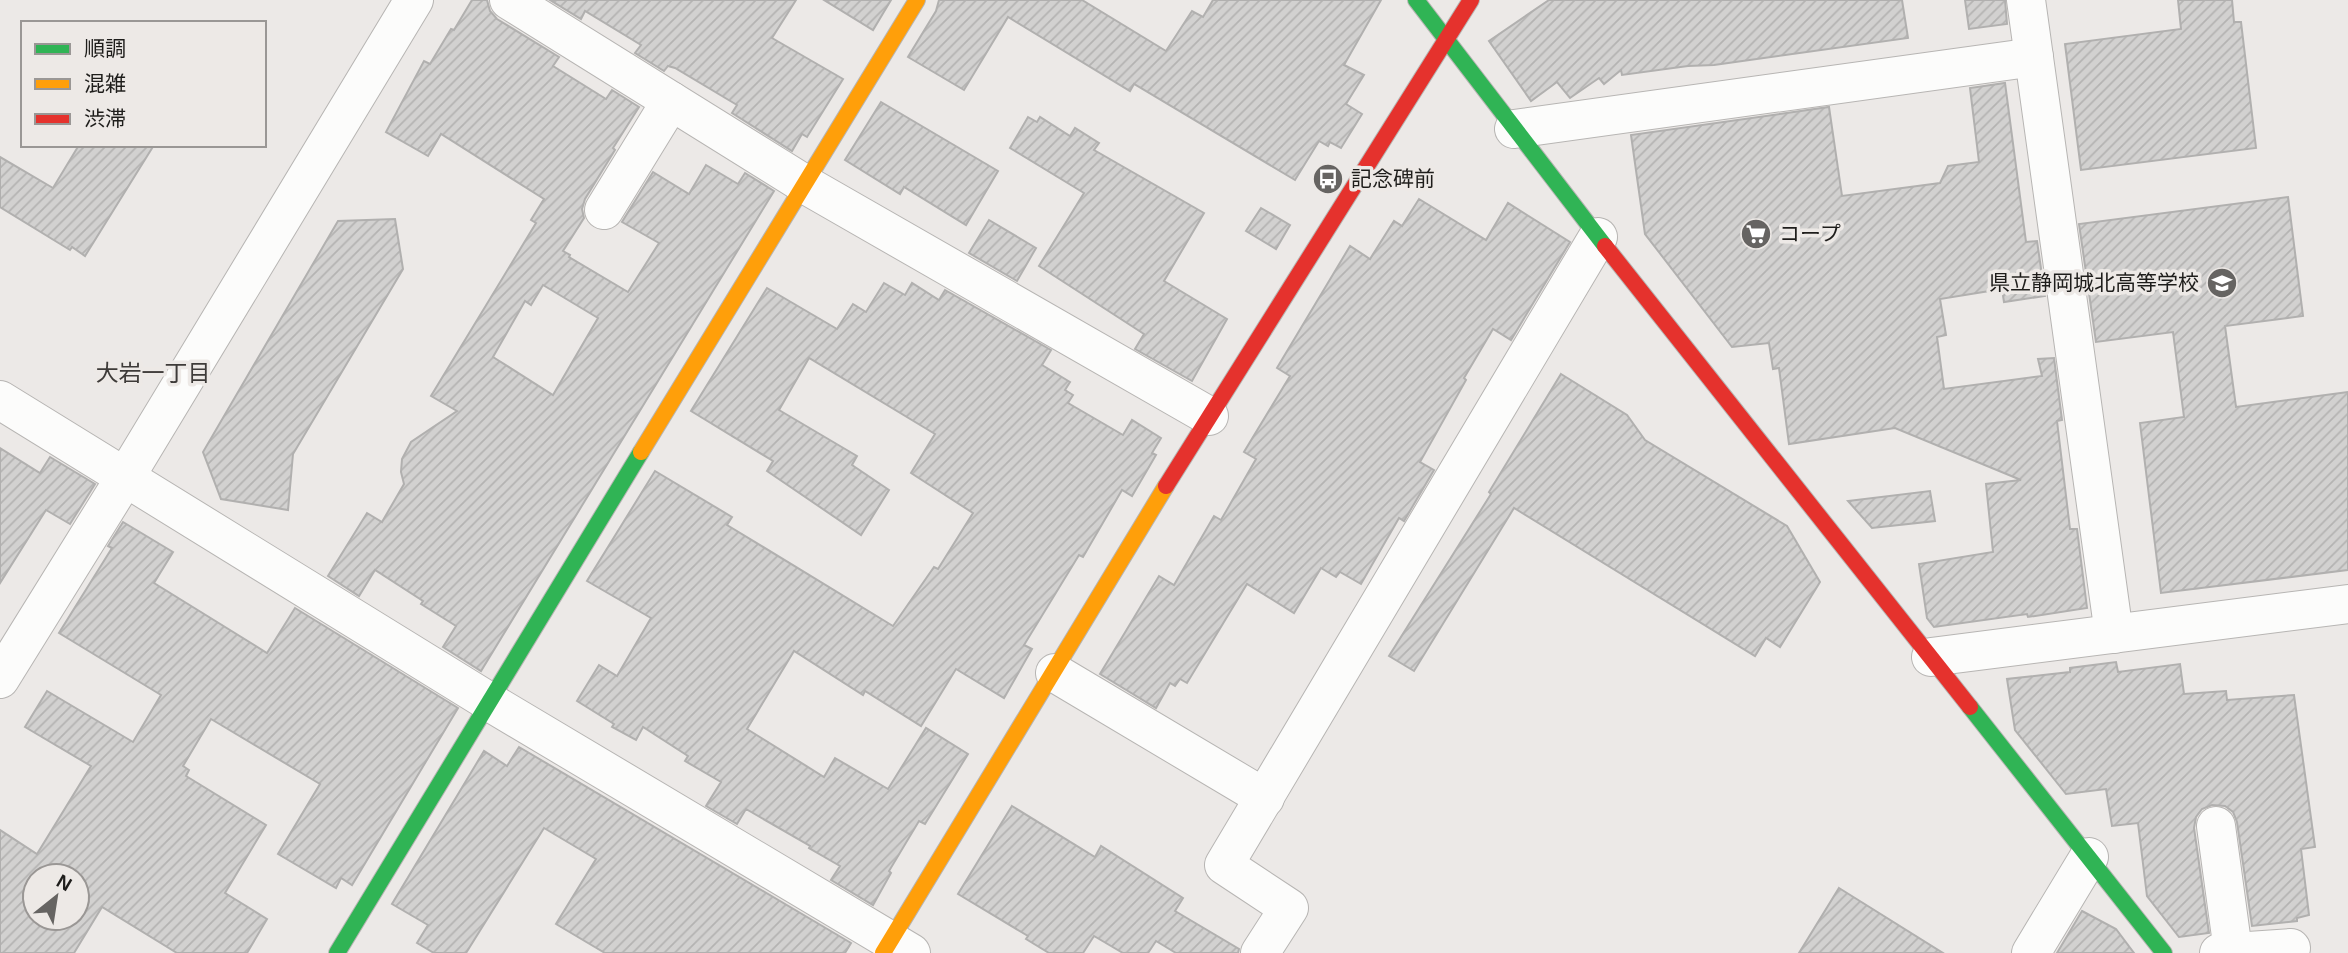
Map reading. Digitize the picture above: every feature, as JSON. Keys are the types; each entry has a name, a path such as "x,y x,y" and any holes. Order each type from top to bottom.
{"street":[{"path":"0,679 414,0"},
{"path":"509,0 806,184 1209,416"},
{"path":"337,953 917,0"},
{"path":"1416,0 1598,237 2164,953"},
{"path":"0,400 895,949 1055,673 1209,416 1471,0"},
{"path":"2026,0 2114,634"},
{"path":"1514,129 2034,57"},
{"path":"604,210 671,101"},
{"path":"1260,953 1289,908 1224,865 1598,237"},
{"path":"1931,657 2348,604"},
{"path":"1055,673 1265,798"},
{"path":"2216,826 2226,952 2291,948"},
{"path":"2031,953 2089,858"}],"building":[{"path":"472,0 487,0 490,11 497,19 559,57 553,66 606,99 612,90 639,107 585,199 582,209 584,218 563,251 628,292 659,243 622,222 653,172 689,194 706,165 738,184 745,173 774,191 481,671 443,647 456,626 375,570 359,596 328,576 367,513 382,522 404,484 402,459 411,442 457,411 431,396 536,223 531,220 544,199 441,134 428,156 386,132 424,61 430,64 451,29 454,30","holes":["543,285 598,318 553,395 493,357 525,301 531,305"]},
{"path":"550,0 796,0 772,38 843,79 807,137 802,134 792,151 732,113 737,105 675,68 668,66 664,71 635,53 641,45 585,11 581,19"},
{"path":"824,0 891,0 873,30"},
{"path":"939,0 1082,0 1166,51 1192,11 1203,17 1213,0 1381,0 1344,65 1364,75 1346,104 1362,114 1341,148 1330,142 1328,146 1319,141 1295,180 1134,84 1130,91 1008,17 964,90 908,57 936,11"},
{"path":"1549,0 1902,0 1908,38 1714,65 1622,75 1621,70 1604,84 1599,78 1570,98 1557,82 1531,101 1489,41"},
{"path":"1965,0 2005,0 2007,24 1969,29"},
{"path":"2178,0 2232,0 2234,22 2241,22 2256,148 2081,170 2065,44 2181,29"},
{"path":"2005,83 2026,242 2037,241 2045,296 2004,302 2002,289 1940,299 1946,335 1937,337 1944,389 2042,376 2038,359 2054,358 2062,420 2057,421 2070,529 2077,529 2087,608 1934,627 1927,618 1919,564 1993,552 1986,484 2021,480 1895,428 1789,444 1779,368 1773,369 1769,343 1732,347 1645,234 1631,135 1829,107 1842,196 1940,183 1948,166 1979,162 1970,88"},
{"path":"881,102 998,171 966,225 904,187 900,194 845,160"},
{"path":"1028,117 1037,122 1040,117 1070,136 1075,128 1099,143 1094,150 1204,213 1164,281 1227,319 1192,381 1135,349 1144,334 1039,266 1084,193 1010,148"},
{"path":"78,147 153,147 85,256 72,247 70,250 0,207 0,157 53,188"},
{"path":"2288,197 2303,316 2225,326 2236,407 2348,392 2348,570 2161,593 2140,423 2184,417 2173,332 2096,342 2079,224"},
{"path":"1419,199 1486,240 1508,203 1570,242 1511,340 1493,329 1420,462 1434,470 1404,521 1399,518 1361,584 1340,572 1336,577 1321,568 1294,613 1247,584 1187,683 1180,679 1175,686 1170,683 1156,708 1100,674 1159,576 1174,585 1214,516 1221,520 1256,459 1244,452 1290,376 1277,368 1350,246 1370,259 1394,221 1402,226"},
{"path":"1261,208 1290,225 1276,249 1246,231"},
{"path":"395,219 403,269 293,454 288,510 221,499 203,452 338,221"},
{"path":"989,220 1036,248 1017,281 969,253"},
{"path":"884,283 905,295 912,283 939,300 945,290 1051,350 1042,365 1070,382 1065,390 1073,395 1068,403 1123,435 1132,420 1161,438 1152,453 1156,455 1132,496 1122,490 1083,557 1079,555 1024,645 1032,649 1004,698 956,669 921,726 865,691 863,695 794,651 747,729 824,777 835,758 888,789 926,728 968,754 925,824 919,821 889,871 891,873 873,905 831,880 840,866 809,848 810,846 746,809 737,824 706,806 721,782 685,761 688,756 643,727 636,740 612,727 614,724 577,701 599,665 617,676 651,618 587,581 655,471 732,517 727,525 893,626 934,567 938,569 973,513 911,473 935,434 809,358 779,410 857,456 852,465 889,490 861,535 767,471 773,461 691,411 767,288 837,329 853,304 866,312"},
{"path":"1561,374 1627,415 1645,440 1787,526 1820,582 1780,647 1766,638 1755,656 1514,508 1414,671 1389,656 1491,494 1489,492"},
{"path":"0,448 40,473 50,457 95,484 70,524 46,510 0,583"},
{"path":"1930,491 1935,521 1872,528 1848,501"},
{"path":"123,522 173,552 154,583 267,653 295,608 458,708 352,885 341,878 336,888 278,854 320,784 211,719 183,766 189,770 186,776 266,825 225,893 267,919 247,953 177,953 102,907 91,925 91,862 21,862 21,932 87,932 74,953 0,953 0,830 37,854 91,766 25,727 47,691 133,742 161,695 59,633 112,548 108,546"},
{"path":"2116,662 2118,672 2180,664 2184,694 2226,691 2227,700 2294,695 2315,847 2301,849 2309,915 2297,918 2297,921 2252,926 2237,822 2233,812 2225,806 2212,805 2202,809 2196,817 2194,828 2209,933 2179,937 2147,896 2138,823 2112,826 2106,789 2066,794 2015,730 2007,679 2070,672 2070,668"},
{"path":"519,747 851,943 845,953 605,953 556,924 596,859 544,828 466,953 434,953 417,943 428,925 392,904 484,751 507,766"},
{"path":"1012,806 1095,857 1101,846 1183,898 1175,911 1239,949 1238,953 1176,953 1156,941 1148,953 1123,953 1094,936 1083,953 1049,953 1026,939 1028,936 958,894"},
{"path":"1839,888 1943,953 1799,953"},
{"path":"2082,911 2116,929 2134,953 2057,953"}],"traffic: fast":[{"path":"1416,0 1605,246"},
{"path":"337,953 641,452"},
{"path":"1970,707 2164,953"}],"traffic: slow":[{"path":"641,452 917,0"},
{"path":"883,953 1166,486"}],"traffic: jam":[{"path":"1166,486 1471,0"},
{"path":"1605,246 1970,707"}],"place":[{"name":"記念碑前","path":"1328,179"},
{"name":"コープ","path":"1756,234"},
{"name":"県立静岡城北高等学校","path":"2222,283"}],"district":[{"name":"大岩一丁目","path":"153,373"}]}
